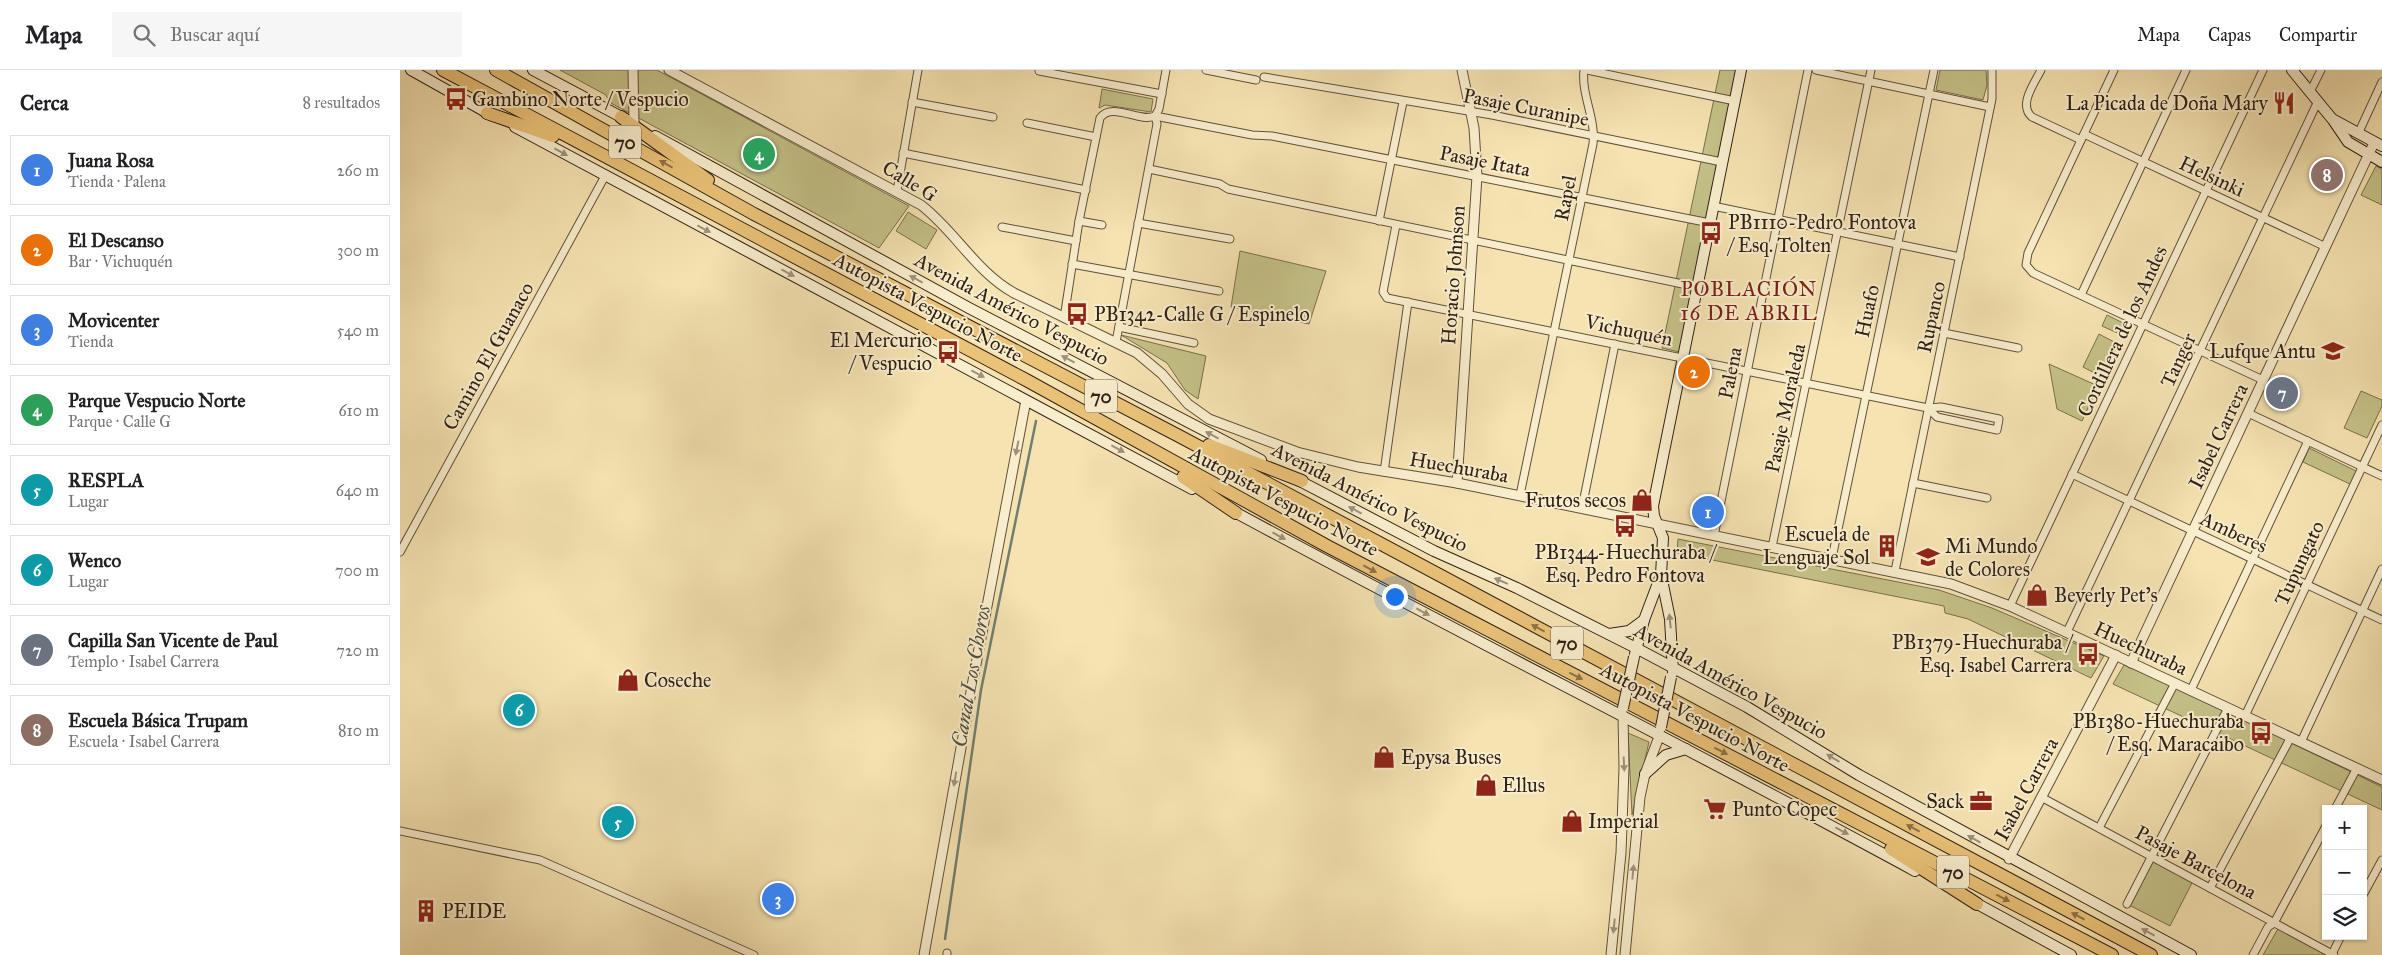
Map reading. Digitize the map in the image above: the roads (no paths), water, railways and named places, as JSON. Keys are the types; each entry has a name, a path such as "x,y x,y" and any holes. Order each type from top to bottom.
{"highway":[{"name":"Autopista Vespucio Norte","path":"442,70 1105,423 1193,474 1327,546 2112,955"},
{"name":"Autopista Vespucio Norte","path":"496,70 754,214 1179,436 2152,955"},
{"path":"487,113 595,152"},
{"path":"621,117 754,214"},
{"path":"1105,423 1236,513"},
{"path":"1179,436 1227,451 1302,481"},
{"path":"1835,812 1977,904"}],"main road":[{"path":"411,70 458,94 487,113 1475,640 1660,731 1686,749 2071,955"},
{"name":"Avenida Américo Vespucio","path":"533,70 969,308 1440,554 1517,588 1608,634 1635,653 1672,673 1747,707 1859,775 2191,955"},
{"path":"1660,731 1672,673 1670,619 1661,575 1663,538 1654,516 1653,506 1741,70"},
{"path":"2292,70 2333,120 2348,142 2368,156 2382,162"},
{"path":"2333,120 2378,144"},
{"path":"1623,712 1644,620 1661,575"},
{"path":"1608,634 1629,631 1644,620"},
{"path":"1645,774 1666,755 1686,749"}],"street":[{"path":"633,70 634,124"},
{"name":"Calle G","path":"669,70 897,190 939,220 998,283 1064,318 1116,342"},
{"path":"897,190 918,70"},
{"path":"1116,342 1157,124 1155,116 1158,111 1166,70"},
{"name":"Pasaje Curanipe","path":"1206,70 1492,115 1722,162"},
{"name":"Horacio Johnson","path":"1457,483 1477,176 1476,143 1462,70"},
{"path":"1586,70 1735,100"},
{"name":"Rapel","path":"1520,495 1594,136 1586,70"},
{"name":"Palena","path":"1714,536 1808,70"},
{"path":"1816,70 1990,107"},
{"name":"Pasaje Moraleda","path":"1772,547 1871,70"},
{"name":"Huafo","path":"1832,558 1934,70"},
{"name":"Rupanco","path":"1895,571 1990,107 1994,83 1992,70"},
{"name":"Helsinki","path":"2041,70 2027,100 2026,110 2032,117 2143,162 2326,247"},
{"path":"2114,70 2028,253 2026,265 2033,273 2263,380"},
{"path":"2081,295 2186,70"},
{"name":"Cordillera de los Andes","path":"2010,606 2263,70"},
{"path":"2310,92 2321,70"},
{"path":"1039,71 1162,94"},
{"path":"2358,134 2382,82"},
{"path":"912,102 993,117"},
{"path":"1378,221 1403,102"},
{"name":"Tanger","path":"2067,632 2318,102"},
{"name":"Pasaje Itata","path":"1064,318 1079,221 1096,137 1100,118 1107,112 1147,118 1155,116 1272,136 1710,223"},
{"path":"1027,123 1096,137"},
{"name":"Isabel Carrera","path":"2131,662 2368,156 2378,144"},
{"path":"903,153 1086,190"},
{"path":"1149,169 1220,184 1228,190 1697,287"},
{"name":"Camino El Guanaco","path":"400,552 605,176"},
{"path":"1713,206 1960,257"},
{"path":"1079,221 1102,225"},
{"path":"1138,223 1230,239"},
{"name":"Vichuquén","path":"1396,225 1384,295 1408,302 1866,396 1928,408 1941,407 2000,419 1997,430 1938,417 1928,408"},
{"path":"1002,227 1076,241"},
{"path":"1072,264 1219,291"},
{"path":"1384,472 1408,302"},
{"path":"1118,327 1194,343"},
{"path":"1944,334 2018,348"},
{"name":"Huechuraba","path":"1116,342 1148,361 1188,404 1209,418 1297,452 1336,463 1520,495 1952,584 2010,606 2382,780"},
{"path":"1582,508 1615,344"},
{"path":"924,955 1026,400"},
{"path":"2248,413 2382,476"},
{"name":"Tupungato","path":"2245,716 2382,425"},
{"path":"2190,690 2308,441"},
{"name":"Amberes","path":"2072,474 2382,620"},
{"path":"1913,484 1987,498"},
{"path":"2301,742 2382,569"},
{"name":"Isabel Carrera","path":"2009,858 2116,655"},
{"path":"2099,828 2176,683"},
{"path":"2127,904 2228,708"},
{"path":"1611,955 1622,834 1623,712"},
{"path":"1625,955 1640,797 1645,774 1660,731"},
{"path":"2210,888 2291,737"},
{"path":"2337,805 2357,768"},
{"name":"Pasaje Barcelona","path":"2042,797 2333,954"},
{"path":"400,831 540,860 754,955"},
{"path":"2253,955 2268,927 2274,923 2322,833"},
{"path":"2367,888 2382,860"},
{"path":"2333,954 2339,940"}],"waterway":[{"name":"Canal Los Choros","path":"945,939 981,690 1036,421"}],"place":[{"name":"Gambino Norte / Vespucio","path":"456,99"},
{"name":"La Picada de Doña Mary","path":"2284,103"},
{"name":"Parque Vespucio Norte","path":"759,154"},
{"name":"Escuela Básica Trupam","path":"2327,175"},
{"name":"PB1110-Pedro Fontova / Esq. Tolten","path":"1711,233"},
{"name":"PB1342-Calle G / Espinelo","path":"1077,314"},
{"name":"Lufque Antu","path":"2333,351"},
{"name":"El Mercurio / Vespucio","path":"948,352"},
{"name":"El Descanso","path":"1694,372"},
{"name":"Capilla San Vicente de Paul","path":"2282,393"},
{"name":"Frutos secos","path":"1642,500"},
{"name":"Juana Rosa","path":"1708,512"},
{"name":"PB1344-Huechuraba / Esq. Pedro Fontova","path":"1625,526"},
{"name":"Escuela de Lenguaje Sol","path":"1887,546"},
{"name":"Mi Mundo de Colores","path":"1928,557"},
{"name":"Beverly Pet's","path":"2037,595"},
{"name":"PB1379-Huechuraba / Esq. Isabel Carrera","path":"2088,654"},
{"name":"Coseche","path":"628,680"},
{"name":"Wenco","path":"519,710"},
{"name":"PB1380-Huechuraba / Esq. Maracaibo","path":"2261,733"},
{"name":"Epysa Buses","path":"1384,757"},
{"name":"Ellus","path":"1486,785"},
{"name":"Sack","path":"1981,801"},
{"name":"Punto Copec","path":"1715,809"},
{"name":"Imperial","path":"1572,821"},
{"name":"RESPLA","path":"618,822"},
{"name":"Movicenter","path":"778,899"},
{"name":"PEIDE","path":"426,911"}],"district":[{"name":"POBLACIÓN 16 DE ABRIL","path":"1749,301"}]}
